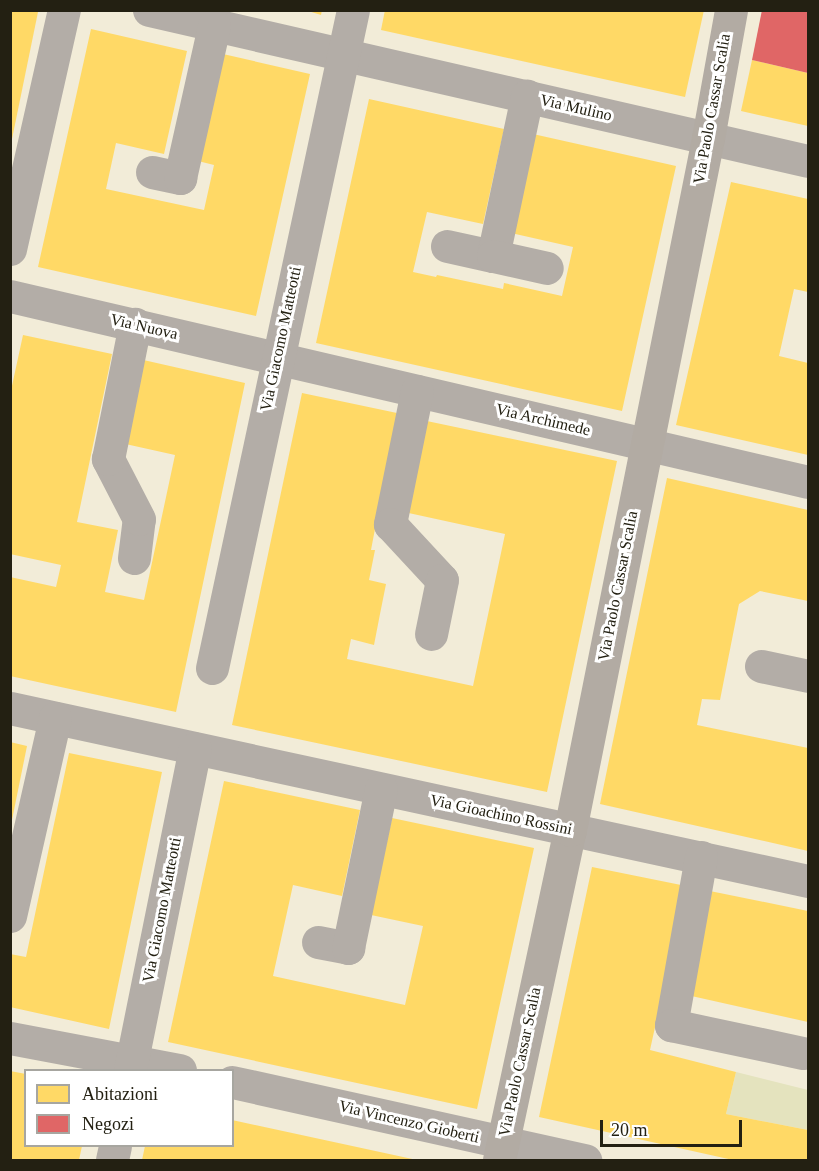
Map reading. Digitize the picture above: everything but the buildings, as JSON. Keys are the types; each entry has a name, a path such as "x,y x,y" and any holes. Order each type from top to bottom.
{"street":[{"path":"10,249 19,162 64,10"},
{"name":"Via Mulino","path":"149,10 808,160"},
{"name":"Via Giacomo Matteotti","path":"212,668 276,359 353,10"},
{"name":"Via Paolo Cassar Scalia","path":"501,1152 570,830 645,444 708,138 730,10"},
{"path":"152,172 180,178 214,26"},
{"path":"493,256 527,96"},
{"path":"447,246 547,268"},
{"name":"Via Nuova","path":"10,296 276,359"},
{"path":"134,558 140,519 108,459 135,324"},
{"name":"Via Archimede","path":"276,359 808,482"},
{"path":"417,392 390,524 442,580 431,634"},
{"path":"761,666 808,676"},
{"name":"Via Gioachino Rossini","path":"10,708 808,881"},
{"path":"10,916 55,718"},
{"name":"Via Giacomo Matteotti","path":"131,1065 195,749"},
{"path":"318,942 348,948 381,789"},
{"path":"701,857 671,1025 803,1053"},
{"path":"10,1038 131,1065 164,1069"},
{"name":"Via Vincenzo Gioberti","path":"234,1083 501,1152 585,1161"}],"green space":[{"path":"736,1072 808,1090 808,1130 726,1114"}]}
